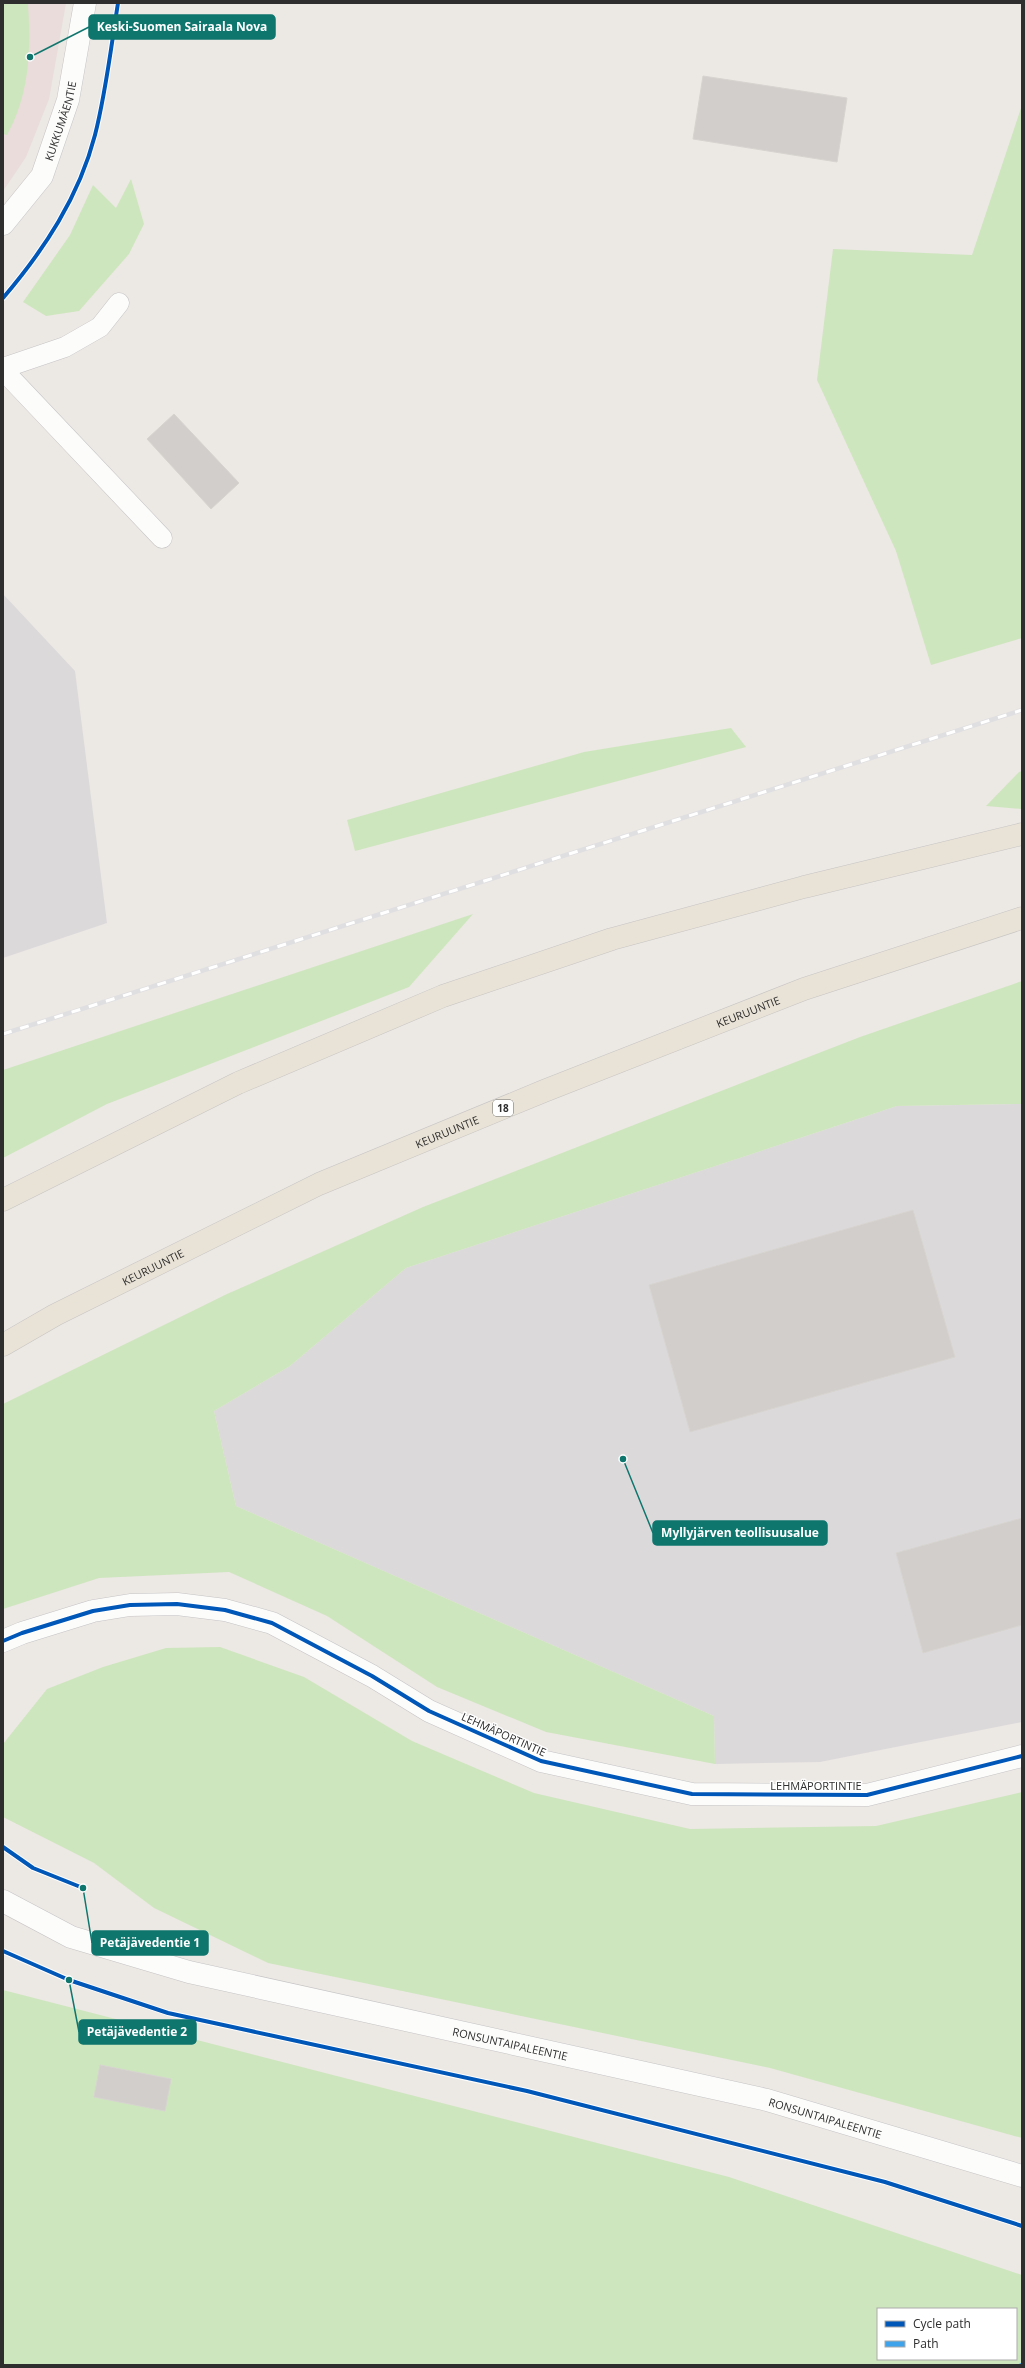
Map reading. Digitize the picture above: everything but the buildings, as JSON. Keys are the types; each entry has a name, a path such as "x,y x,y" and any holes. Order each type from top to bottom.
{"highway":[{"path":"3,1200 238,1083 443,996 612,939 804,887 1022,834"},
{"name":"KEURUUNTIE","path":"3,1344 55,1315 319,1184 544,1091 804,989 1022,918"}],"street":[{"name":"KUKKUMÄENTIE","path":"3,224 42,176 68,100 85,3"},
{"name":"LEHMÄPORTINTIE","path":"3,1641 22,1633 93,1611 130,1605 177,1604 225,1610 272,1623 372,1676 429,1711 541,1761 692,1794 867,1795 1022,1756"},
{"name":"RONSUNTAIPALEENTIE","path":"3,1901 71,1937 189,1972 767,2100 1022,2176"}],"lane":[{"path":"119,303 100,327 65,347 3,369 162,538"}],"shaded area":[{"path":"3,3 66,3 49,99 26,157 3,191"},
{"path":"3,594 75,671 107,923 3,958"},
{"path":"1022,1104 1022,1722 820,1762 715,1764 714,1716 236,1506 214,1411 290,1366 406,1268 897,1106"}],"green space":[{"path":"3,3 28,3 29,20 29,54 25,87 15,119 7,135 3,134"},
{"path":"1022,105 1022,638 931,665 896,551 817,380 833,249 972,255"},
{"path":"131,179 144,224 129,254 79,311 46,316 23,302 70,235 93,185 116,208"},
{"path":"731,728 746,747 355,851 347,820 584,752"},
{"path":"1022,771 1022,809 986,806 1019,772"},
{"path":"473,914 409,987 107,1104 3,1158 3,1070"},
{"path":"1022,981 1022,1104 897,1106 406,1268 290,1366 214,1411 236,1506 714,1716 715,1764 546,1732 437,1687 327,1616 229,1572 99,1578 3,1609 3,1404 227,1294 423,1207 860,1037"},
{"path":"220,1647 304,1677 412,1741 534,1793 690,1829 876,1826 1022,1792 1022,2138 770,2068 268,1963 154,1908 94,1863 3,1817 3,1744 47,1689 103,1667 166,1648"},
{"path":"3,1990 729,2177 1022,2275 1022,2365 3,2365"}],"railway":[{"path":"3,1034 1022,710"}],"cycle path":[{"path":"3,298 46,242 70,201 80,180 99,119 118,3"},
{"path":"3,1641 22,1633 93,1611 130,1605 177,1604 225,1610 272,1623 372,1676 429,1711 541,1761 692,1794 867,1795 1022,1756"},
{"path":"3,1847 33,1868 83,1888"},
{"path":"3,1951 69,1980 168,2013 527,2091 885,2182 1022,2226"}],"place":[{"name":"Keski-Suomen Sairaala Nova","path":"30,57"},
{"name":"Myllyjärven teollisuusalue","path":"623,1459"},
{"name":"Petäjävedentie 1","path":"83,1888"},
{"name":"Petäjävedentie 2","path":"69,1980"}]}
